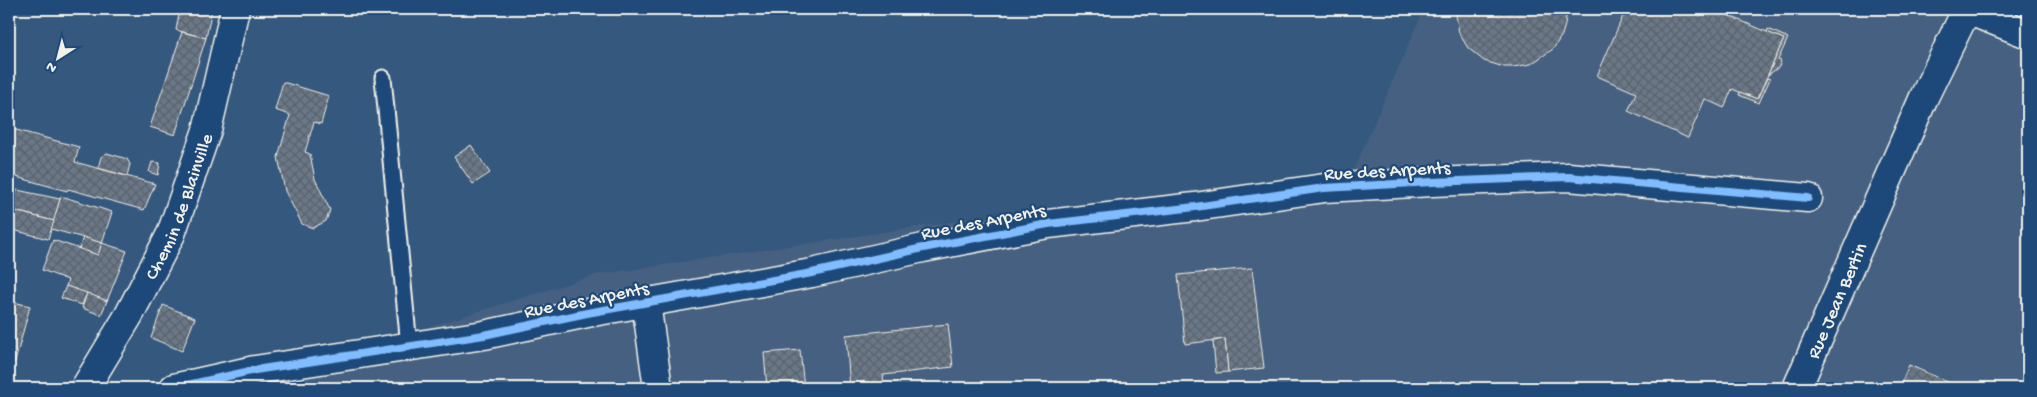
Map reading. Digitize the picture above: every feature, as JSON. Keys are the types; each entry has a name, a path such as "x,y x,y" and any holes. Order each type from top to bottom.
{"street":[{"name":"Chemin de Blainville","path":"85,388 129,315 171,234 207,130 235,9"},
{"path":"1966,9 2028,34"},
{"name":"Rue Jean Bertin","path":"1797,388 1924,97 1966,9"},
{"name":"Rue des Arpents","path":"174,388 255,370 484,335 587,313 812,273 923,248 1048,224 1195,207 1324,188 1568,177 1808,198"},
{"path":"646,303 658,388"}],"lane":[{"path":"383,78 409,346"}],"shaded area":[{"path":"1424,9 2028,9 2028,388 234,388 595,275 971,219 1354,169"}],"building":[{"path":"180,9 212,9 206,38 176,30"},
{"path":"1455,9 1567,9 1562,35 1553,49 1531,64 1504,67 1484,61 1468,48 1459,33"},
{"path":"1626,9 1713,9 1784,39 1757,99 1732,89 1724,108 1705,99 1688,138 1628,111 1636,93 1597,76"},
{"path":"1768,29 1788,38 1778,60 1781,61 1779,67 1768,75 1784,39 1767,32"},
{"path":"182,32 206,38 175,135 150,127"},
{"path":"1767,78 1770,79 1759,103 1739,95 1740,92 1757,99"},
{"path":"283,82 329,96 321,124 314,122 305,152 310,154 315,179 330,210 326,221 313,228 302,224 285,191 278,157 290,115 275,110"},
{"path":"9,128 79,147 75,162 155,184 144,210 9,175"},
{"path":"471,145 490,173 473,184 454,157"},
{"path":"107,153 127,159 130,164 127,176 98,168 101,157"},
{"path":"152,162 160,163 158,175 149,172"},
{"path":"17,190 60,199 54,221 11,210"},
{"path":"61,196 112,212 102,243 51,229"},
{"path":"10,210 54,221 48,239 9,229"},
{"path":"83,237 102,243 98,255 79,249"},
{"path":"53,240 98,255 102,243 127,251 107,301 66,286 68,280 42,270"},
{"path":"1252,268 1264,368 1228,372 1225,339 1185,344 1178,275"},
{"path":"66,286 87,293 82,305 61,298"},
{"path":"87,293 107,301 101,315 82,308"},
{"path":"9,301 30,306 15,362 9,360"},
{"path":"163,305 195,318 182,351 151,338"},
{"path":"948,324 953,367 883,375 884,385 850,388 846,335"},
{"path":"1225,339 1228,372 1216,373 1213,341"},
{"path":"800,350 804,388 767,388 764,353"},
{"path":"1909,365 1961,388 1899,388"}],"cycle path":[{"path":"174,388 255,370 484,335 587,313 812,273 923,248 1048,224 1195,207 1324,188 1568,177 1808,198"}]}
